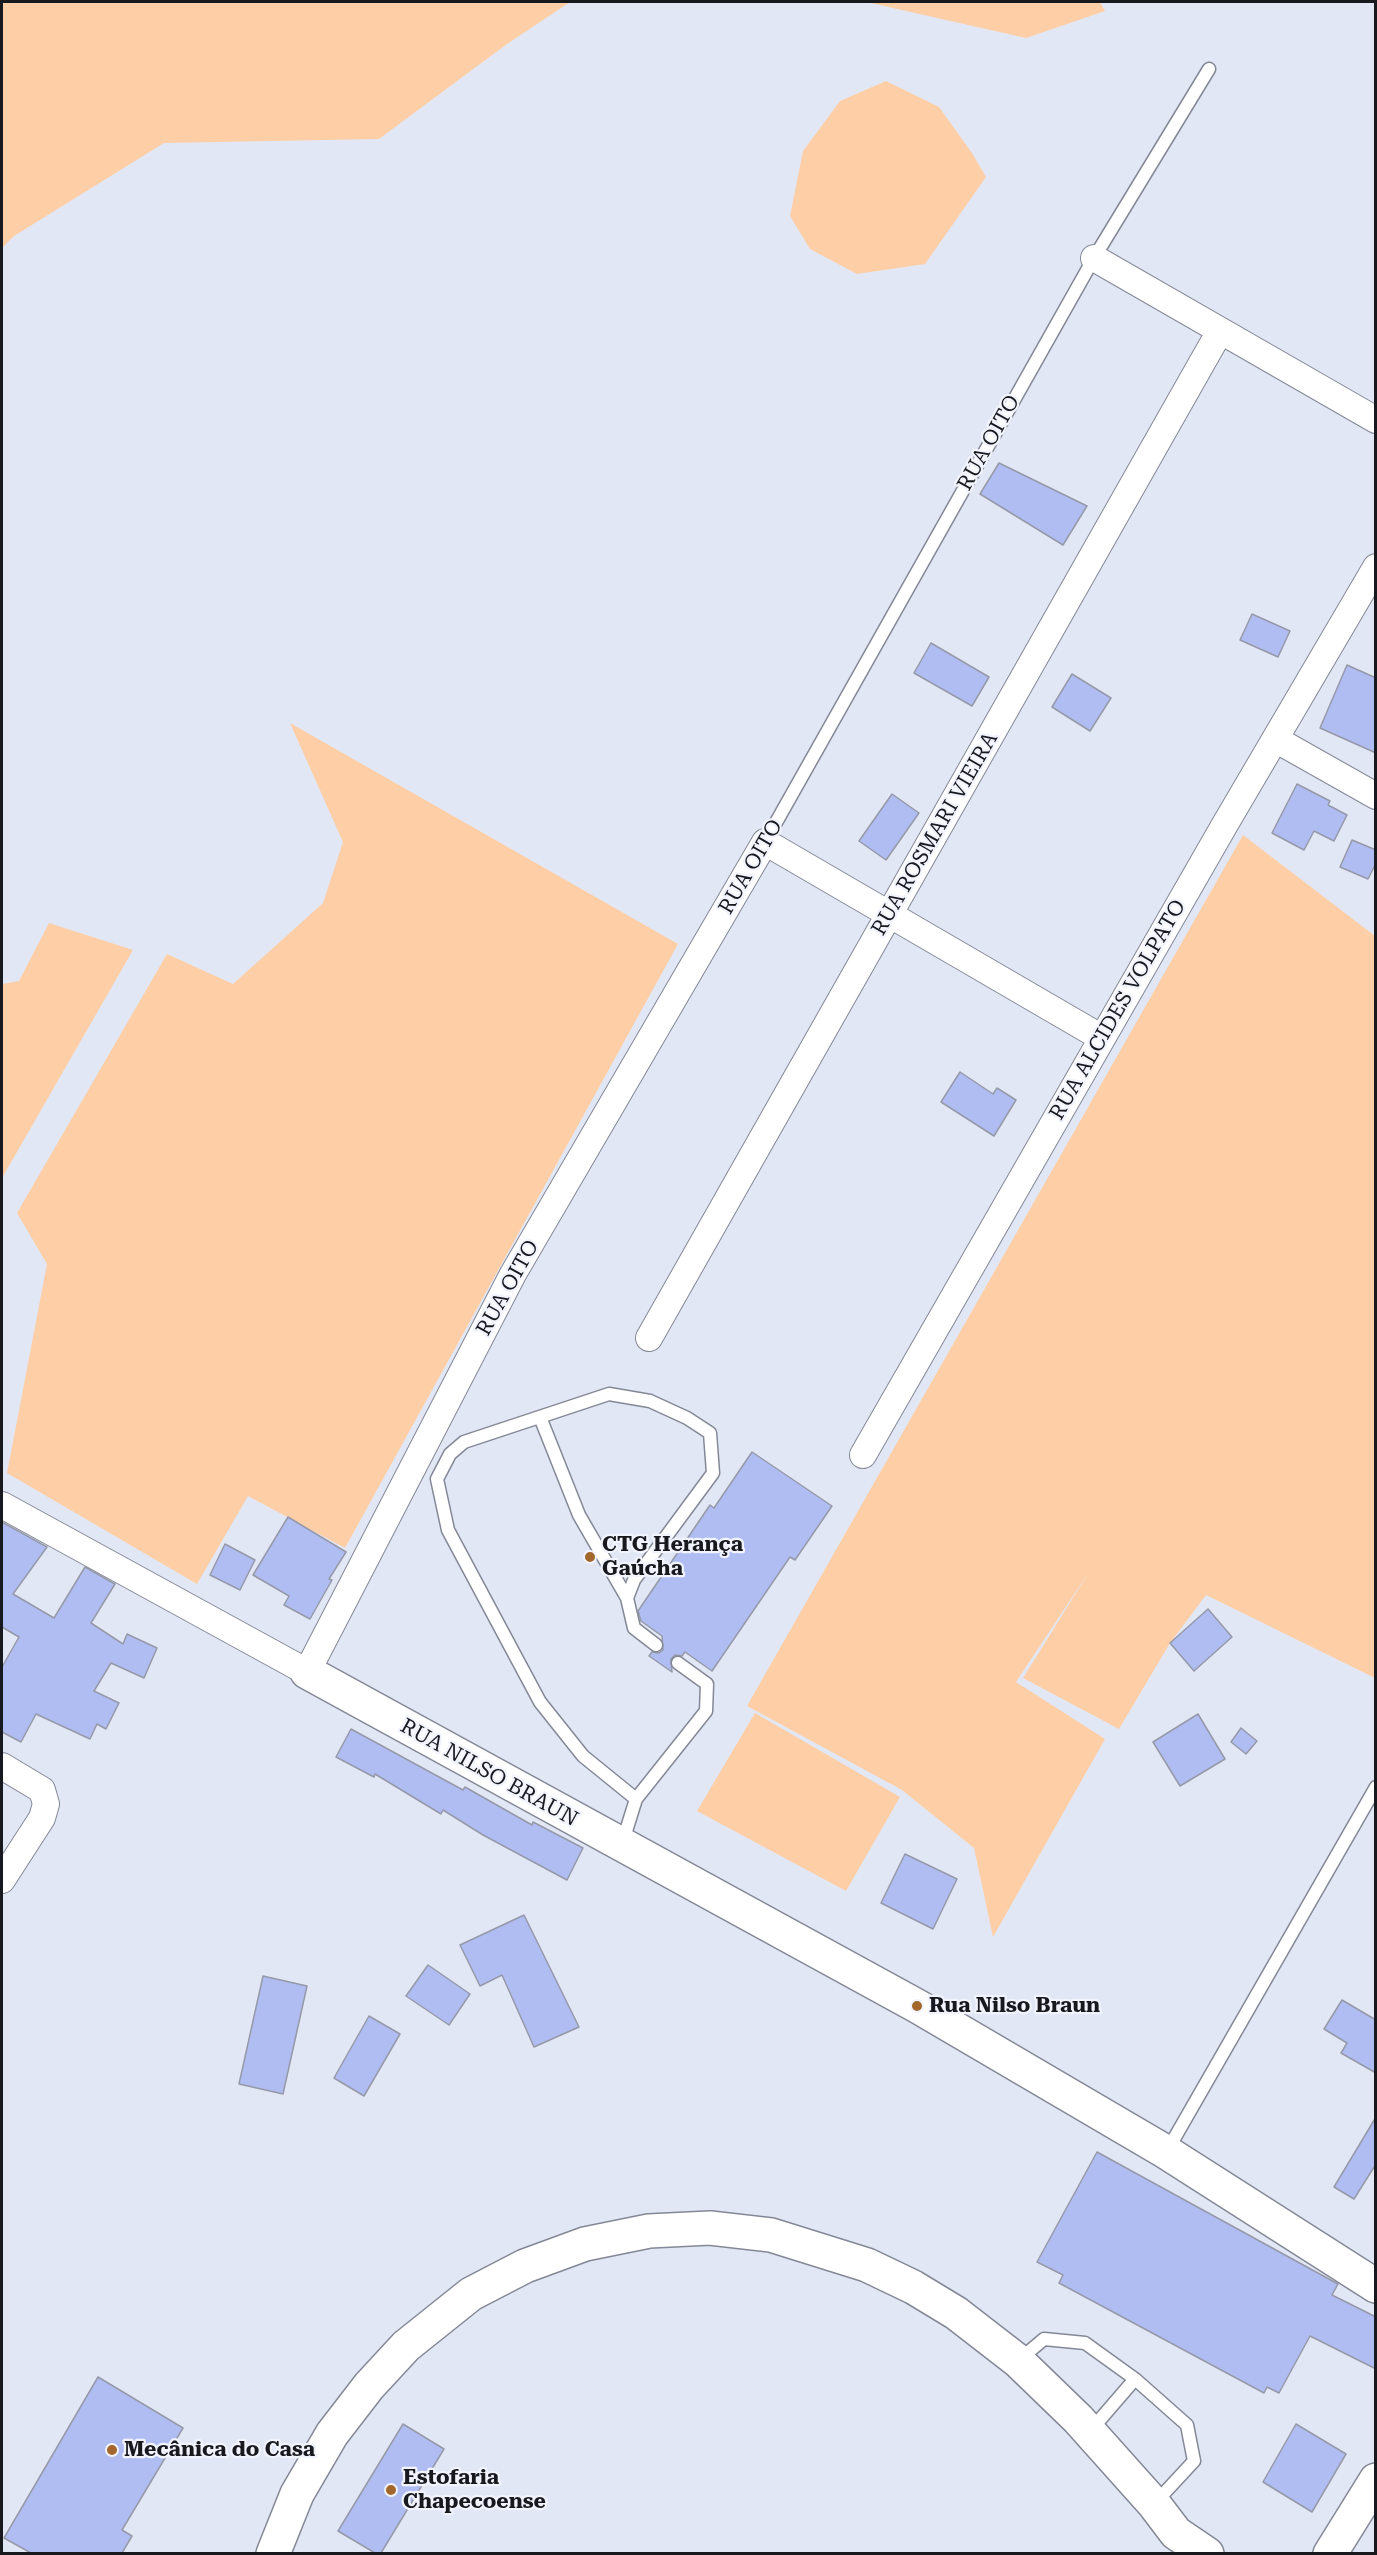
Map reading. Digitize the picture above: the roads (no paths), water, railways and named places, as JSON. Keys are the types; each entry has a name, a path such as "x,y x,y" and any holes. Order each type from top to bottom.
{"main road":[{"name":"RUA NILSO BRAUN","path":"307,1672 917,2006 1166,2152 1376,2286"},
{"path":"273,2553 297,2494 332,2434 369,2386 406,2346 471,2294 525,2266 585,2244 648,2231 710,2228 771,2235 867,2265 913,2286 956,2313 1018,2361 1089,2432 1154,2504 1179,2543 1207,2553"},
{"path":"1330,2553 1376,2480"}],"street":[{"path":"1094,258 1376,420"},
{"name":"RUA ROSMARI VIEIRA","path":"649,1338 1220,331"},
{"name":"RUA ALCIDES VOLPATO","path":"863,1455 1376,567"},
{"path":"1275,739 1376,796"},
{"path":"765,842 1102,1038"},
{"name":"RUA OITO","path":"307,1672 513,1274 765,842"},
{"name":"RUA NILSO BRAUN","path":"2,1505 307,1672"},
{"path":"2,1766 42,1790 46,1804 42,1818 2,1880"}],"lane":[{"name":"RUA OITO","path":"765,842 1094,258 1209,69"},
{"path":"627,1598 634,1580 713,1473 710,1432 687,1418 650,1401 609,1394 464,1442 450,1454 437,1479 448,1530 540,1702 583,1756 636,1799"},
{"path":"540,1417 579,1515 627,1598 634,1628 656,1646"},
{"path":"622,1846 636,1799 706,1711 707,1684 678,1662"},
{"path":"1166,2152 1376,1787"},
{"path":"1018,2361 1044,2339 1085,2343 1135,2379 1187,2425 1194,2461 1154,2504"},
{"path":"1089,2432 1135,2379"}],"place":[{"name":"CTG Herança Gaúcha","path":"590,1557"},
{"name":"Rua Nilso Braun","path":"917,2006"},
{"name":"Mecânica do Casa","path":"112,2450"},
{"name":"Estofaria Chapecoense","path":"391,2490"}]}
